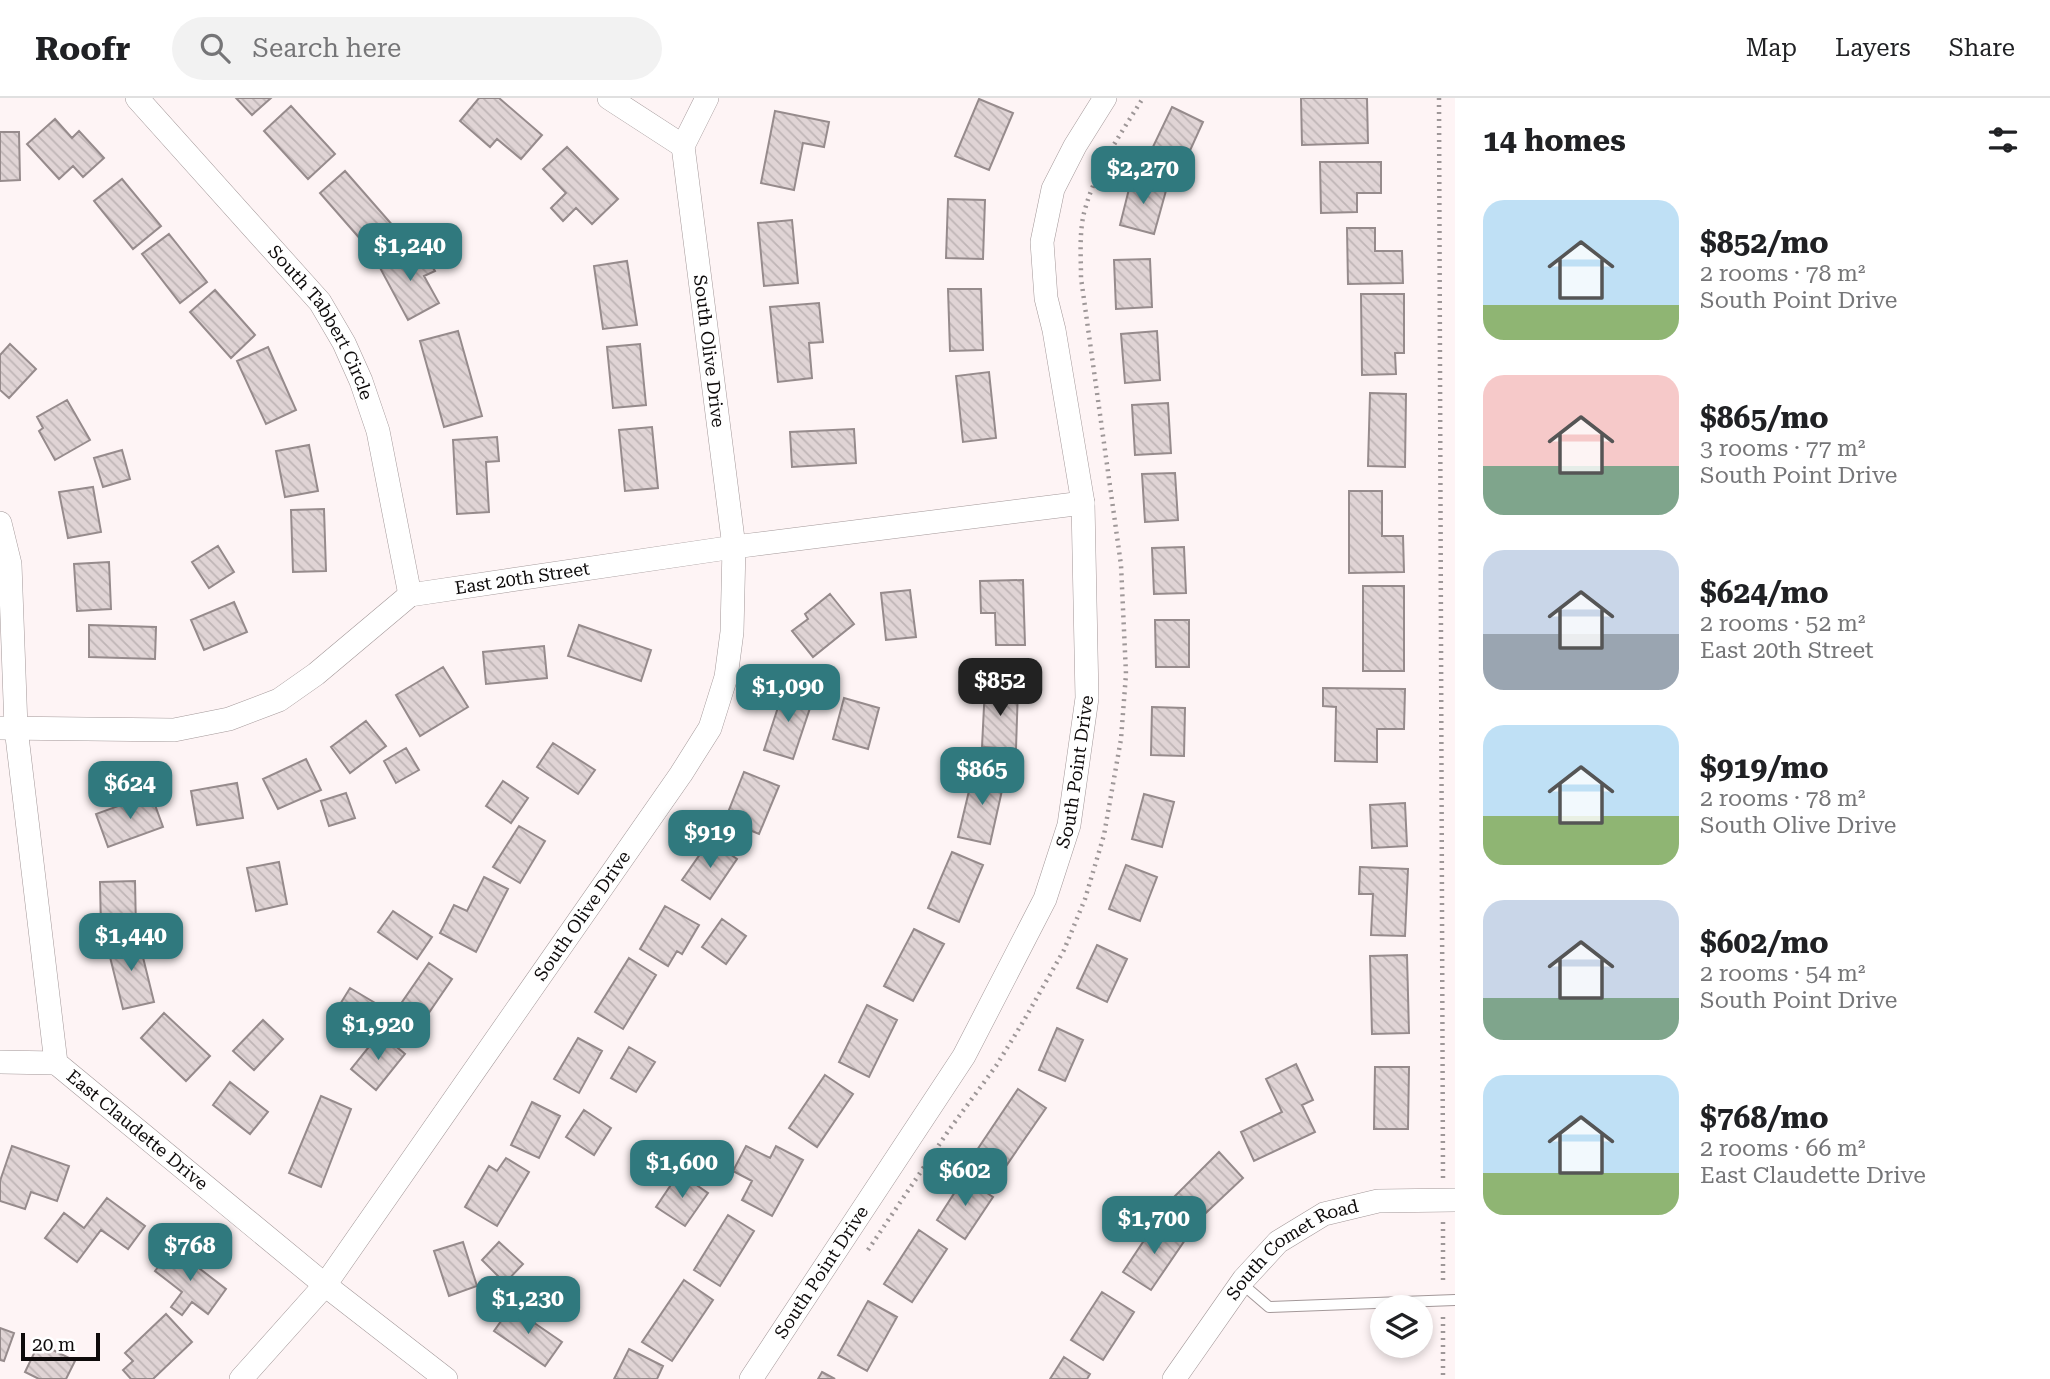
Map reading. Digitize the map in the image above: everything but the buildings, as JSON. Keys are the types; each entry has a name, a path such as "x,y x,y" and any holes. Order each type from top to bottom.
{"street":[{"name":"South Tabbert Circle","path":"137,98 320,302 344,343 378,430 410,595"},
{"path":"609,98 683,146 707,98"},
{"name":"South Point Drive","path":"751,1379 964,1056 1045,899 1069,825 1087,698 1083,503 1054,330 1046,298 1042,242 1053,189 1075,146 1105,98"},
{"name":"South Olive Drive","path":"241,1379 325,1285 681,774 710,728 726,677 732,632 734,547 683,146"},
{"name":"East 20th Street","path":"410,595 734,547 1083,503"},
{"name":"East Claudette Drive","path":"0,523 10,564 8,728 56,1063 325,1285 446,1379"},
{"path":"8,728 174,730 229,719 279,700 316,674 410,595"},
{"path":"0,1062 56,1063"},
{"name":"South Comet Road","path":"1174,1379 1241,1283 1279,1242 1324,1214 1378,1201 1449,1200"}],"lane":[{"path":"1241,1283 1269,1307 1449,1300"}],"path":[{"path":"866,1254 949,1130 996,1066 1064,950 1085,899 1104,835 1121,739 1125,660 1121,565 1082,278 1080,245 1084,213 1097,172 1143,98"},
{"path":"1438,98 1449,1200 1449,1300 1443,1379"}]}
